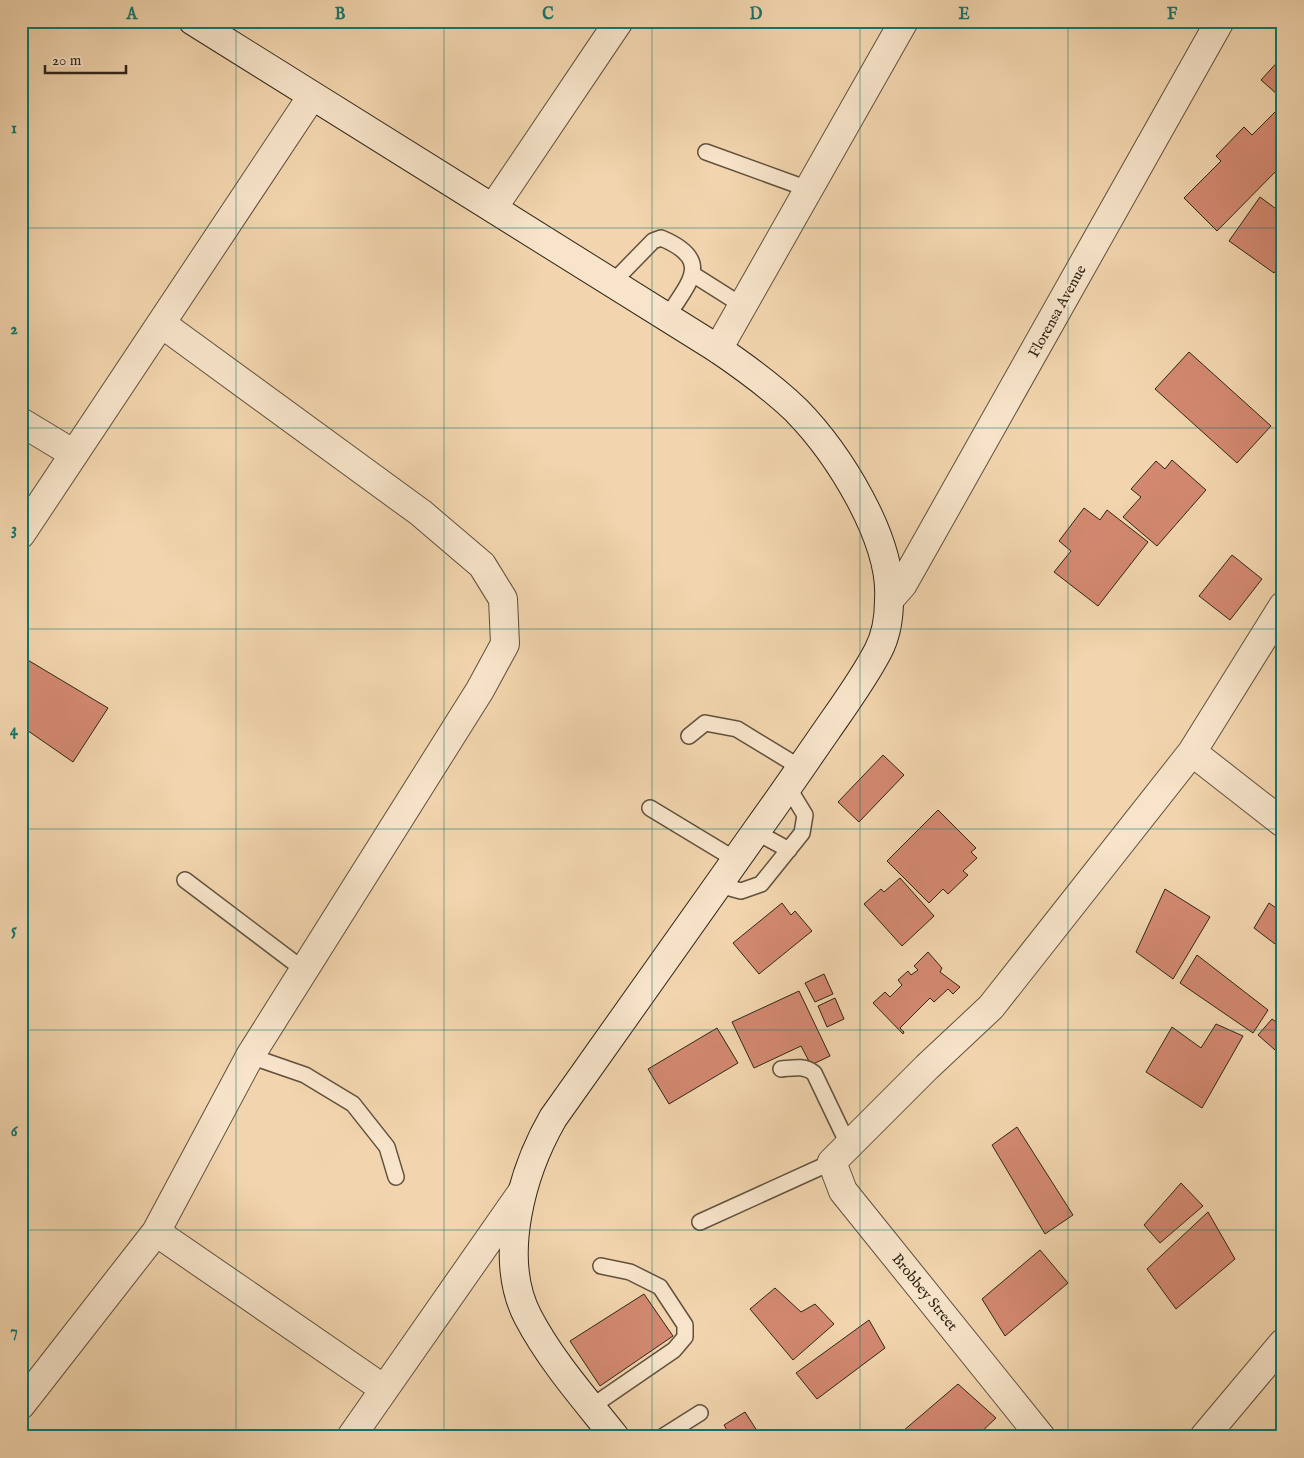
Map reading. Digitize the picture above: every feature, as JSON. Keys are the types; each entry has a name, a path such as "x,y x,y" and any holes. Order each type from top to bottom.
{"street":[{"path":"194,21 718,349 763,381 797,412 832,457 857,493 877,534 886,565 890,599 886,626 879,649 756,832 553,1118 539,1142 522,1192 515,1237 515,1275 527,1316 550,1352 615,1437"},
{"path":"493,208 619,21"},
{"path":"718,349 904,21"},
{"name":"Florensa Avenue","path":"890,599 904,584 1220,21"},
{"path":"21,534 312,96"},
{"path":"21,1404 156,1232 250,1056 480,690 504,644 503,600 482,565 421,513 162,324"},
{"path":"21,422 74,454"},
{"path":"840,1153 991,1008 1192,752 1283,606"},
{"path":"1192,752 1283,824"},
{"name":"Brobbey Street","path":"840,1153 843,1191 1042,1437"},
{"path":"351,1437 522,1192"},
{"path":"156,1232 384,1389"},
{"path":"1204,1437 1283,1343"}],"lane":[{"path":"706,152 808,189"},
{"path":"612,283 653,241 661,238 678,245 692,258 694,275 667,317"},
{"path":"694,275 743,306"},
{"path":"689,736 705,723 737,729 794,777 805,815 802,833 761,884 742,891 719,884"},
{"path":"650,808 736,860"},
{"path":"756,832 789,850"},
{"path":"185,880 304,970"},
{"path":"250,1056 305,1075 353,1104 387,1147 396,1177"},
{"path":"700,1222 840,1153 814,1073 808,1068 801,1067 781,1069"},
{"path":"591,1407 674,1350 685,1336 685,1326 660,1286 630,1272 601,1266"},
{"path":"662,1437 700,1413"}],"building":[{"path":"1282,57 1283,89 1278,95 1261,80"},
{"path":"1281,106 1283,107 1283,164 1217,231 1184,198 1221,161 1216,156 1244,127 1252,135"},
{"path":"1260,197 1283,214 1283,260 1274,273 1229,241"},
{"path":"1189,352 1271,426 1237,463 1155,389"},
{"path":"1172,460 1206,490 1157,546 1123,517 1141,497 1131,489 1156,461 1165,469"},
{"path":"1084,508 1100,520 1107,510 1148,542 1098,606 1054,572 1071,551 1059,541"},
{"path":"1232,555 1262,579 1230,620 1199,596"},
{"path":"21,656 108,708 73,762 21,726"},
{"path":"883,755 904,775 859,822 838,802"},
{"path":"938,810 976,848 971,852 977,858 963,871 968,875 948,894 943,889 929,903 887,861"},
{"path":"900,878 934,916 902,946 864,904 881,889 884,892"},
{"path":"1165,889 1210,917 1173,979 1136,952"},
{"path":"782,903 791,915 795,911 812,931 759,974 733,943"},
{"path":"1269,903 1283,913 1283,950 1254,928"},
{"path":"928,952 942,968 940,972 960,987 953,994 948,989 934,1002 930,998 900,1028 904,1032 903,1034 873,1003 885,992 890,997 902,985 898,980 908,971 911,975 918,970 914,966"},
{"path":"1197,955 1268,1010 1253,1033 1180,983"},
{"path":"824,974 833,994 815,1002 805,983"},
{"path":"799,991 830,1056 811,1065 801,1046 754,1068 732,1022"},
{"path":"835,998 844,1019 827,1027 818,1006"},
{"path":"1272,1019 1283,1027 1283,1057 1258,1035"},
{"path":"1216,1024 1243,1036 1202,1108 1146,1072 1172,1027 1201,1048"},
{"path":"717,1028 738,1063 669,1104 648,1069"},
{"path":"1017,1127 1073,1215 1045,1234 992,1145"},
{"path":"1181,1183 1203,1206 1160,1243 1144,1225"},
{"path":"1208,1212 1235,1259 1176,1309 1147,1269"},
{"path":"1040,1250 1068,1283 1005,1336 982,1299"},
{"path":"775,1288 801,1312 815,1304 834,1324 793,1360 750,1309"},
{"path":"644,1294 673,1336 600,1386 570,1341"},
{"path":"869,1320 885,1348 817,1399 796,1373"},
{"path":"958,1384 996,1418 976,1437 896,1437"},
{"path":"1283,1393 1283,1408 1276,1402"},
{"path":"745,1412 761,1437 731,1437 724,1425"}]}
